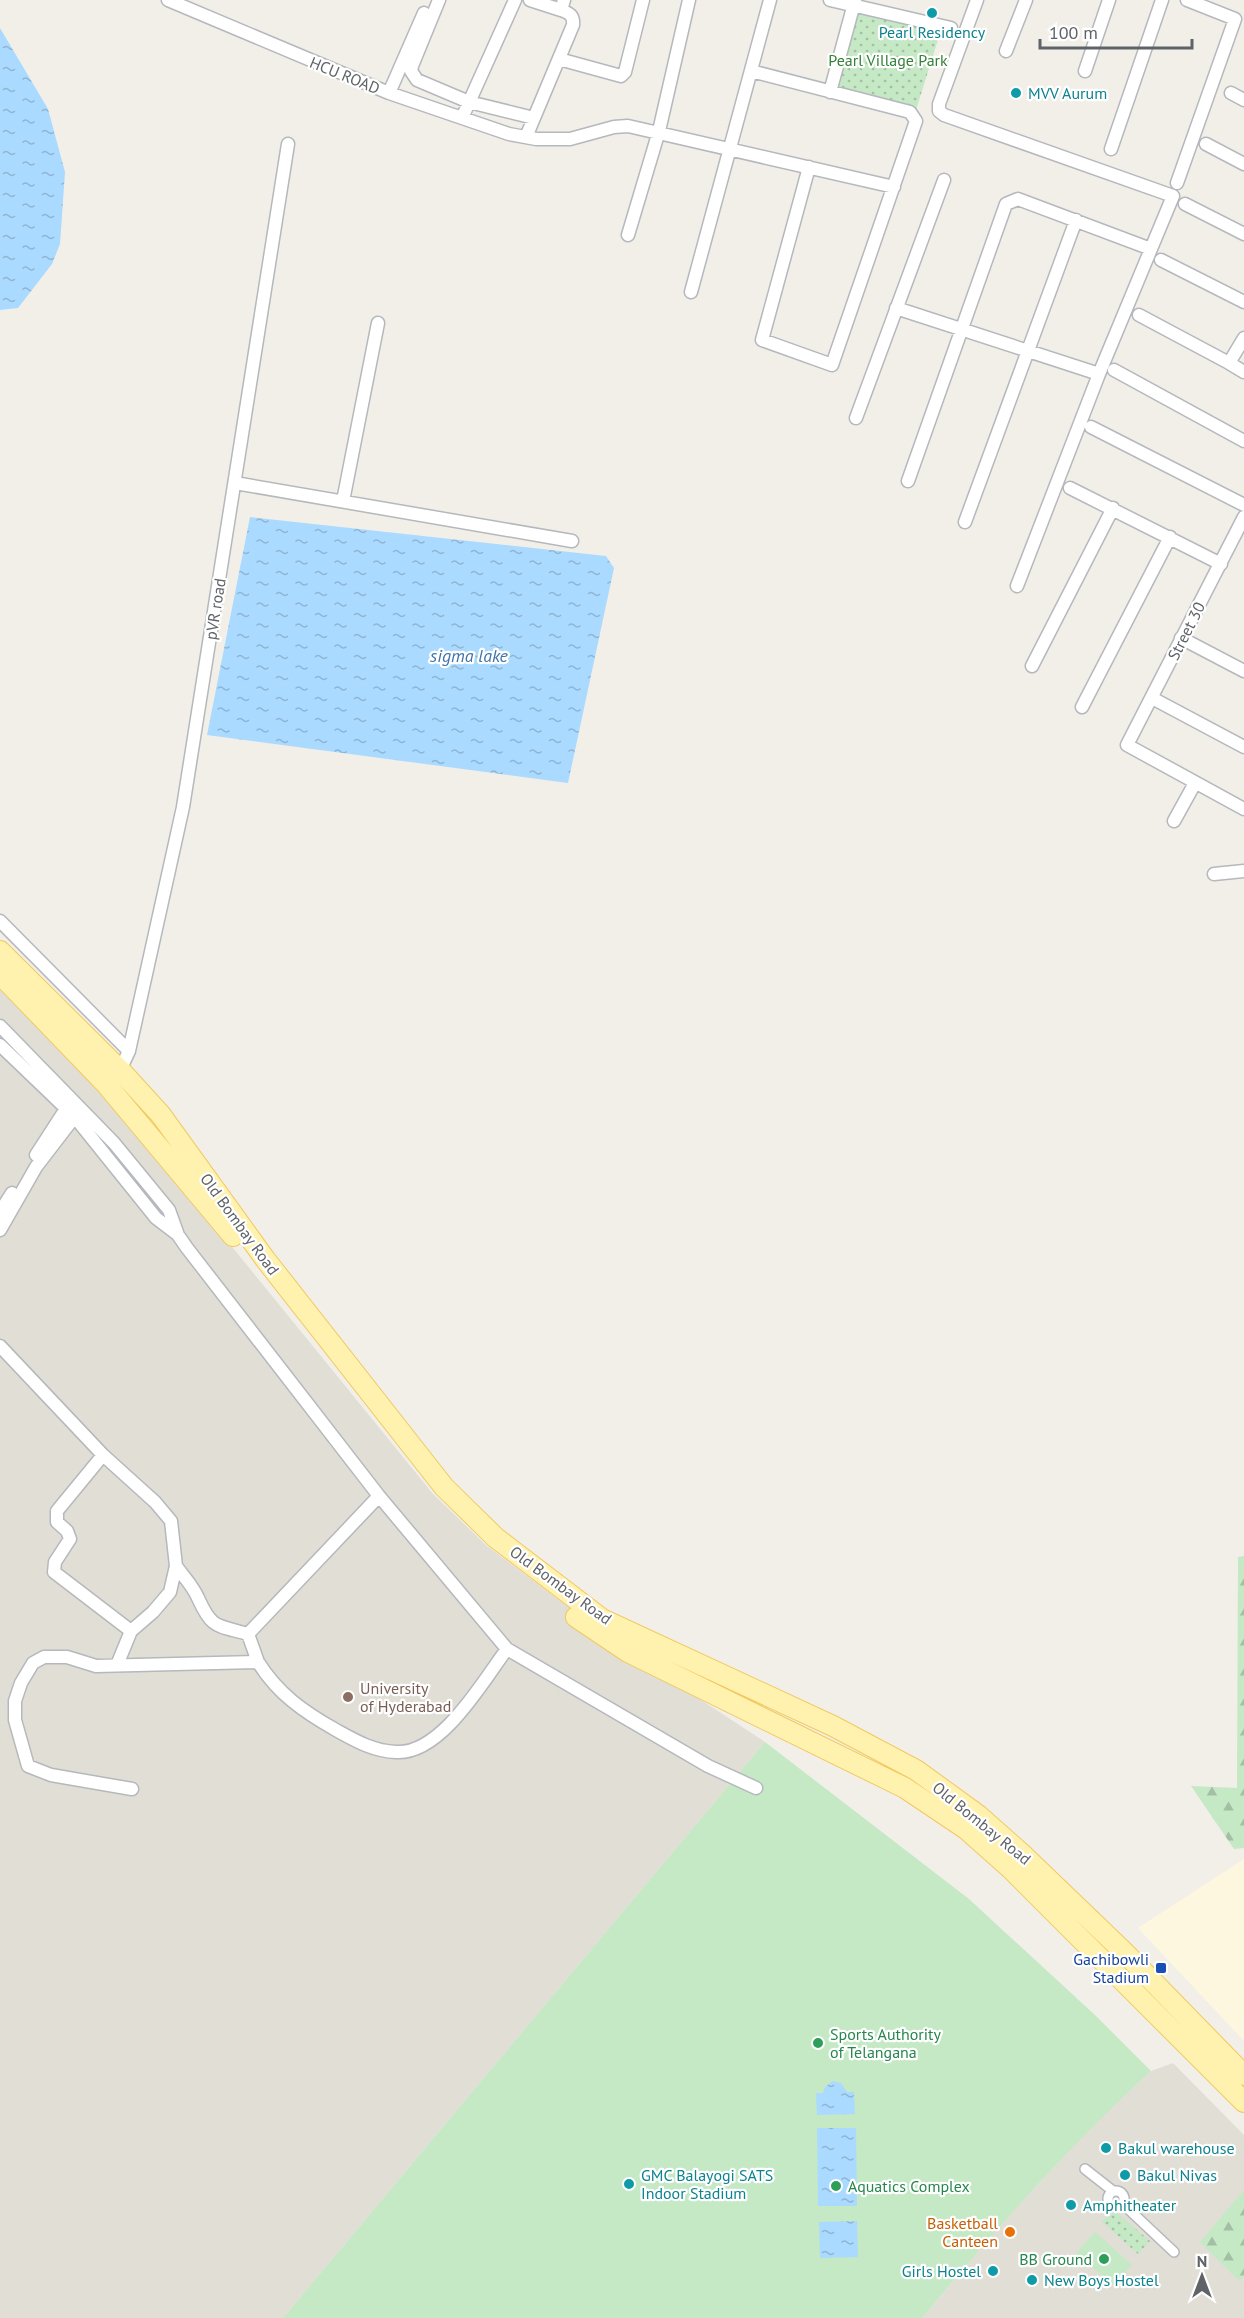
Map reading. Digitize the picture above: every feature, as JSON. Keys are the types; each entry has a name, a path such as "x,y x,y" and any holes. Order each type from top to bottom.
{"main road":[{"name":"Old Bombay Road","path":"0,951 120,1070 160,1115 265,1259 444,1487 496,1538 602,1619 833,1726 916,1770 978,1815 1022,1854 1166,2009 1244,2102"},
{"name":"Old Bombay Road","path":"0,974 91,1067 144,1128 226,1227 385,1433 459,1521 554,1601 628,1652 905,1788 966,1829 1166,2009 1244,2075"}],"street":[{"path":"439,0 411,70 417,80 470,102 534,118"},
{"path":"462,118 515,0"},
{"path":"526,137 574,19 562,5 530,0"},
{"path":"559,59 621,76 625,72 643,0"},
{"path":"628,235 659,131 689,0"},
{"path":"691,292 728,148 770,0"},
{"path":"830,0 855,2 951,28"},
{"path":"977,0 939,104 939,111 944,115 1173,196 1099,374 1017,586"},
{"path":"1006,51 1026,0"},
{"path":"1084,71 1109,0"},
{"path":"1111,149 1162,0"},
{"path":"1177,183 1235,19 1187,0"},
{"name":"HCU ROAD","path":"172,1 389,93 526,137 570,139 614,127 628,126 659,131 894,187"},
{"path":"830,92 855,2"},
{"path":"389,93 424,13"},
{"path":"751,70 910,112 916,121 832,366 762,340 809,167"},
{"path":"1231,93 1244,100"},
{"name":"pVR road","path":"120,1070 129,1051 183,807 288,144"},
{"path":"1206,144 1244,164"},
{"path":"856,418 944,180"},
{"path":"908,481 1006,204 1018,199 1151,249"},
{"path":"1185,204 1244,234"},
{"path":"964,522 1076,220"},
{"path":"1161,260 1244,302"},
{"path":"896,308 1029,349 1099,374"},
{"path":"1139,315 1244,372"},
{"path":"343,501 378,323"},
{"path":"1229,363 1244,338"},
{"path":"1114,370 1244,441"},
{"path":"1091,427 1244,505"},
{"path":"235,483 572,541"},
{"path":"1070,488 1221,564"},
{"path":"1032,666 1113,508"},
{"name":"Street 30","path":"1195,783 1127,745 1244,517"},
{"path":"1082,707 1170,537"},
{"path":"1181,638 1243,668"},
{"path":"1152,698 1244,747"},
{"path":"1174,820 1195,783 1244,809"},
{"path":"1214,874 1244,872"},
{"path":"0,921 129,1051"},
{"path":"0,1026 74,1108"},
{"path":"0,1045 114,1143 169,1210 178,1235 283,1375 379,1496 507,1649 708,1766 756,1788"},
{"path":"0,1212 74,1108"},
{"path":"0,1230 36,1167 74,1108"},
{"path":"0,1346 103,1455 155,1502 171,1521 176,1566 170,1592 153,1612 131,1631 117,1665"},
{"path":"103,1455 57,1511 57,1522 67,1531 70,1539 69,1544 55,1562 54,1572 131,1631"},
{"path":"248,1634 379,1496"},
{"path":"176,1566 198,1596 203,1614 218,1626 248,1634"},
{"path":"248,1634 258,1662 271,1682 300,1709 366,1747 399,1753 426,1745 451,1724 507,1649"},
{"path":"132,1789 33,1770 28,1766 15,1720 15,1701 21,1683 33,1663 44,1657 67,1657 96,1666 258,1662"},
{"path":"1085,2169 1113,2191 1123,2194 1123,2204 1174,2252"}],"shaded area":[{"name":"University of Hyderabad","path":"0,988 125,1115 433,1494 487,1546 628,1652 765,1742 283,2318 0,2318"},
{"path":"1244,1859 1244,2041 1138,1928"},
{"path":"1173,2063 1244,2135 1244,2318 922,2318 998,2228 1094,2123 1151,2071"}],"green space":[{"name":"Pearl Village Park","path":"858,10 941,30 916,110 835,88"},
{"path":"1244,1556 1244,1848 1234,1849 1191,1786 1237,1788 1238,1557"},
{"name":"Sports Authority of Telangana","path":"765,1742 969,1899 1096,2016 1151,2071 1061,2160 1004,2222 922,2318 283,2318"},
{"path":"1244,2190 1244,2276 1239,2281 1200,2242"},
{"path":"1116,2212 1150,2241 1138,2254 1101,2221"},
{"name":"BB Ground","path":"1095,2232 1132,2265 1113,2285 1076,2253"}],"water":[{"path":"0,28 48,109 65,172 60,244 52,264 18,308 0,310"},
{"name":"sigma lake","path":"250,517 606,556 614,568 568,783 207,735"},
{"path":"833,2081 841,2083 847,2092 854,2092 855,2114 817,2115 816,2093 823,2093 825,2087"},
{"path":"817,2128 856,2128 857,2206 818,2206"},
{"path":"857,2221 858,2257 820,2258 819,2222"}],"place":[{"name":"Pearl Residency","path":"932,13"},
{"name":"MVV Aurum","path":"1016,93"},
{"name":"University of Hyderabad","path":"348,1697"},
{"name":"Gachibowli Stadium","path":"1161,1968"},
{"name":"Sports Authority of Telangana","path":"818,2043"},
{"name":"Bakul warehouse","path":"1106,2148"},
{"name":"Bakul Nivas","path":"1125,2175"},
{"name":"GMC Balayogi SATS Indoor Stadium","path":"629,2184"},
{"name":"Aquatics Complex","path":"836,2186"},
{"name":"Amphitheater","path":"1071,2205"},
{"name":"Basketball Canteen","path":"1010,2232"},
{"name":"BB Ground","path":"1104,2259"},
{"name":"Girls Hostel","path":"993,2271"},
{"name":"New Boys Hostel","path":"1032,2280"}]}
